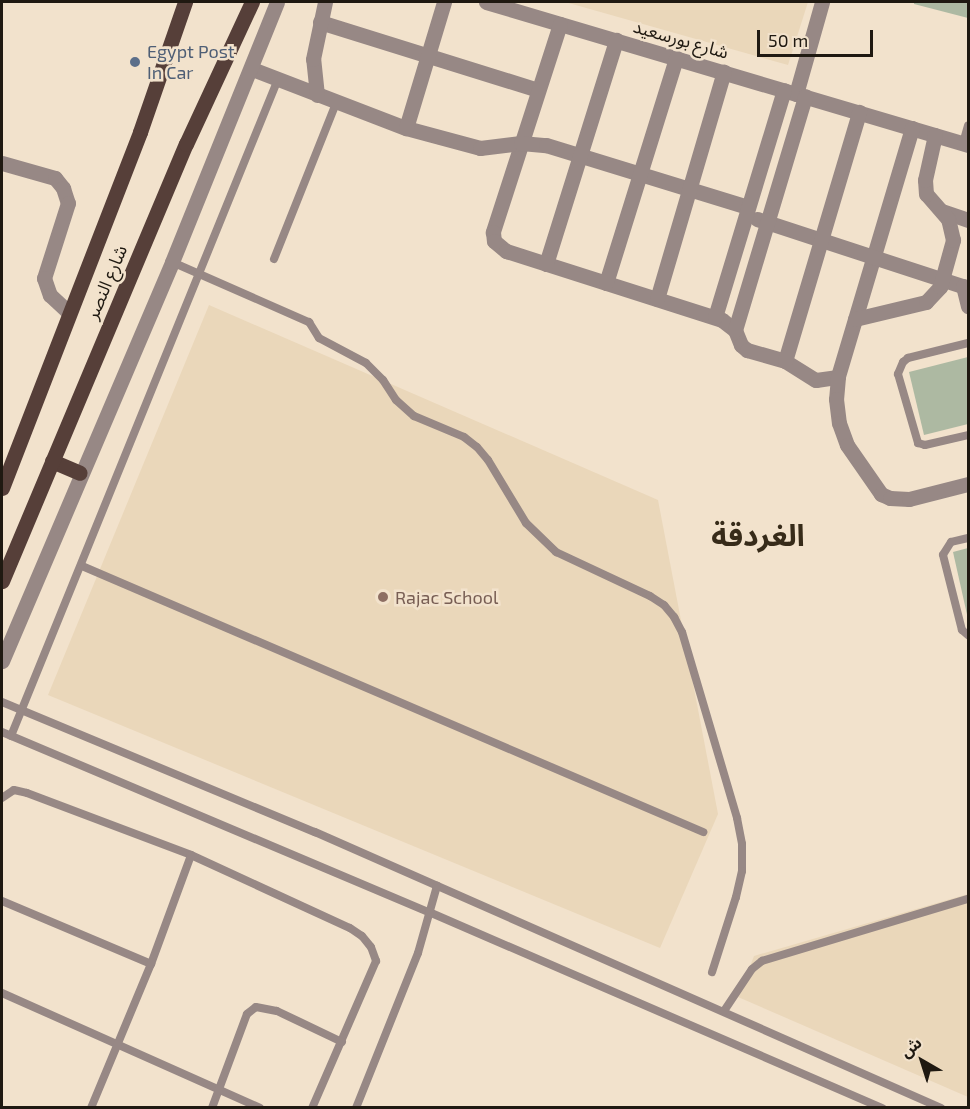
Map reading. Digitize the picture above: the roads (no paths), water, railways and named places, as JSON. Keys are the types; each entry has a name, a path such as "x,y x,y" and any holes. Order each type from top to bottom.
{"main road":[{"name":"شارع النصر","path":"2,488 140,132 185,2"},
{"name":"شارع النصر","path":"2,580 186,144 252,2"},
{"path":"52,460 80,473"}],"street":[{"path":"2,661 80,473 172,262 252,69 277,2"},
{"path":"316,95 313,59 325,2"},
{"path":"406,128 444,2"},
{"name":"شارع بورسعيد","path":"486,2 966,144"},
{"path":"735,330 767,222 795,93 822,2"},
{"path":"320,22 538,90"},
{"path":"560,24 493,232 494,241 506,251 715,317 735,330 741,345 747,350 785,361 816,380 838,377"},
{"path":"546,264 616,40"},
{"path":"606,283 676,58"},
{"path":"252,69 406,128 480,148 521,143 546,145 689,190 747,211 767,222 966,287 969,306"},
{"path":"657,299 724,72"},
{"path":"715,317 747,211 795,93"},
{"path":"785,361 859,112"},
{"path":"912,128 838,377 836,399 839,423 847,445 881,494 900,500 969,484"},
{"path":"855,319 926,302 937,293 952,240 951,228 942,211 926,194 925,180 935,135"},
{"path":"2,163 55,178 63,188 68,203 44,278 50,295 69,313"},
{"path":"942,211 969,220"}],"lane":[{"path":"11,736 278,79"},
{"path":"274,260 336,103"},
{"path":"966,144 969,126"},
{"path":"172,262 309,322 319,338 366,363 383,380 396,400 414,416 464,437 477,447 488,460 526,523 556,552 650,596 664,605 674,617 685,642 737,818 742,844 742,871 736,897 712,972"},
{"path":"969,343 908,358 903,362 897,374 918,443 925,445 969,435"},
{"path":"969,538 951,542 943,555 962,630 969,635"},
{"path":"82,566 703,832"},
{"path":"2,702 315,832 941,1107"},
{"path":"2,732 429,912 882,1107"},
{"path":"2,798 14,790 27,793 191,855 351,928 371,947 376,960 312,1107"},
{"path":"91,1107 151,964 191,855"},
{"path":"356,1107 418,953 437,886"},
{"path":"724,1011 752,969 762,961 969,899"},
{"path":"2,901 151,964"},
{"path":"2,993 260,1107"},
{"path":"212,1107 248,1014 256,1007 277,1011 342,1042"}],"place":[{"name":"Egypt Post In Car","path":"135,62"},
{"name":"Rajac School","path":"383,597"}],"district":[{"name":"الغردقة","path":"758,534"}]}
